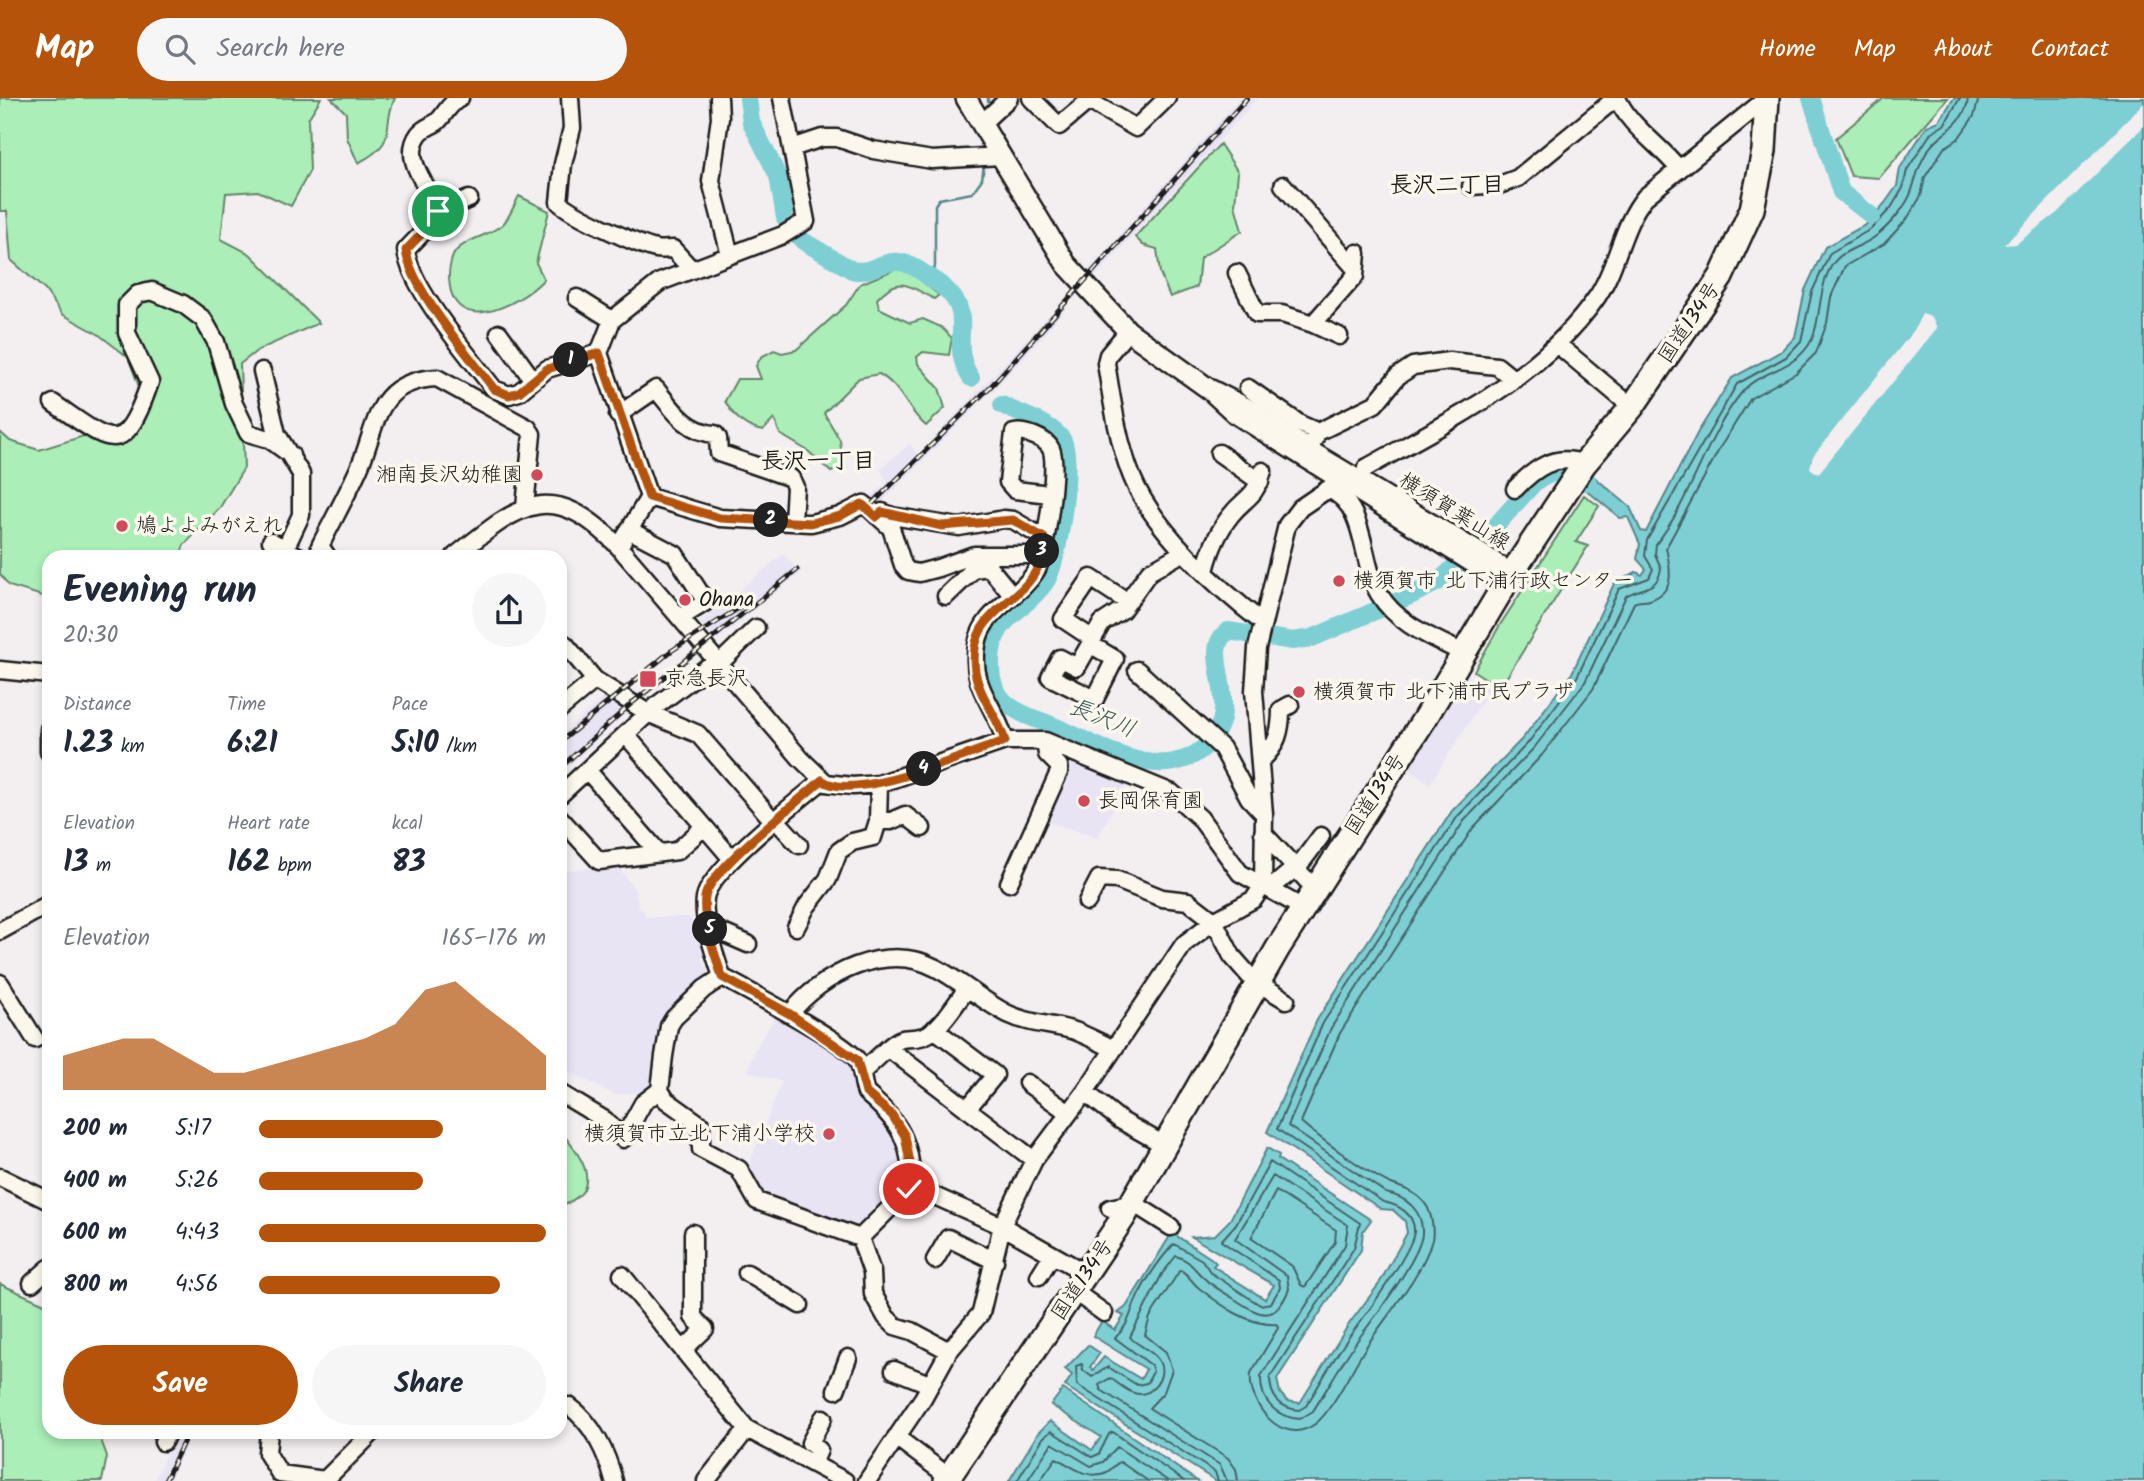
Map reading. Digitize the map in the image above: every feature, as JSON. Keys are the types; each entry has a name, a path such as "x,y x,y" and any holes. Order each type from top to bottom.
{"highway":[{"name":"国道134号","path":"948,1479 1133,1203 1257,982 1411,741 1508,579 1584,464 1632,407 1721,277 1743,233 1764,151 1767,100"}],"main road":[{"name":"横須賀葉山線","path":"965,98 1072,271 1128,331 1209,389 1250,410 1306,454 1486,564 1505,570 1508,579"}],"street":[{"path":"438,211 417,171 413,149 419,133 438,121 450,104 460,98"},
{"path":"719,98 720,118 711,181 730,255"},
{"path":"620,547 649,497 618,415 599,353 611,320 646,291 783,234 806,220 782,98"},
{"path":"1031,98 1059,126 1091,100 1136,128 1167,98"},
{"path":"1471,186 1487,182 1502,184 1518,178 1617,98 1631,124 1645,132 1679,169"},
{"path":"566,99 572,128 563,164 559,202 567,211 630,239 657,250 673,249 692,270"},
{"path":"1366,468 1432,432 1513,379 1557,344 1599,294 1630,215 1645,197 1767,100"},
{"path":"981,124 1002,101"},
{"path":"792,148 822,138 837,138 873,150 932,160 1001,156"},
{"path":"1283,185 1355,260 1355,276 1313,324"},
{"path":"469,199 438,211 430,225 406,250 407,259 427,298 494,389 509,395 519,392 547,369 599,353"},
{"path":"1237,273 1257,314 1282,314 1313,324 1339,337"},
{"path":"52,402 100,435 118,438 127,434 137,419 150,382 127,333 127,305 138,294 152,291 183,304 203,320 216,342 234,404 248,433 269,439 291,455"},
{"path":"577,298 611,320"},
{"path":"1128,331 1108,355 1106,363 1128,464 1139,491 1184,552 1205,571 1260,635"},
{"path":"499,333 533,380"},
{"path":"1557,344 1632,407"},
{"path":"1306,454 1318,432 1375,404 1406,369 1423,362 1465,362 1497,366 1513,379"},
{"path":"262,371 277,434 301,474 302,509 285,549"},
{"path":"323,550 320,546 360,466 374,417 401,388 422,379 437,378 528,428 532,434 524,507"},
{"path":"1248,388 1300,425 1318,432"},
{"path":"618,415 656,389 699,433 715,434 719,453 790,478 794,487 793,521"},
{"path":"1205,571 1221,529 1233,512 1249,500 1261,476 1219,453"},
{"path":"1515,489 1529,474 1547,463 1573,460 1584,464"},
{"path":"1267,887 1261,760 1254,691 1260,635 1287,526 1300,508 1330,488 1339,493 1349,506 1378,592 1395,614 1412,627 1463,653"},
{"path":"1005,741 983,696 975,668 977,642 985,623 1036,571 1042,555 1050,494"},
{"path":"649,497 715,517 793,521 827,521 861,504 891,528 903,565 908,571 929,571 974,555 1042,555"},
{"path":"463,550 502,519 524,507 549,505 568,508 598,525 620,547 822,780 839,786 879,784 1005,741 1045,741 1172,793 1200,818 1240,873 1267,887 1309,899"},
{"path":"876,517 882,512 891,516 959,527 1004,519 1013,520 1044,538"},
{"path":"631,531 675,554 706,602 680,618"},
{"path":"1128,602 1091,578 1063,619 1092,641 1102,623 1122,610 1128,602 1149,572 1184,552"},
{"path":"947,596 974,569 989,567 1012,595"},
{"path":"567,789 648,713 718,661 756,628"},
{"path":"567,646 595,680 648,713 698,734 799,845"},
{"path":"0,670 42,674"},
{"path":"1137,670 1222,748 1249,798 1264,814"},
{"path":"567,703 595,680"},
{"path":"1254,691 1285,708 1281,729 1269,753 1261,760"},
{"path":"626,734 732,859"},
{"path":"1009,883 1059,772 1059,766 1047,754 1045,741"},
{"path":"587,771 659,853"},
{"path":"822,780 732,859 709,883 705,898 709,927 722,977 790,1014 852,1055 862,1072 866,1093 892,1115 905,1136 912,1186"},
{"path":"796,927 807,906 828,879 839,851 852,842 873,837 878,821 879,784"},
{"path":"878,821 891,821 905,815 922,828"},
{"path":"567,826 599,861 677,851 704,827"},
{"path":"1264,833 1293,869 1309,899"},
{"path":"867,1481 949,1351 981,1313 1002,1226 1034,1160 1085,1092 1184,944 1214,921 1254,899 1293,869 1321,836"},
{"path":"1087,902 1099,878 1117,880 1162,898 1188,901 1214,921 1232,956 1257,982 1286,1000"},
{"path":"0,930 42,908"},
{"path":"709,927 748,944"},
{"path":"790,1014 822,982 856,967 885,959 911,959 936,967 966,990 1009,1015 1043,1027 1074,1030 1114,1049"},
{"path":"722,977 683,1007 669,1026 660,1090 666,1100 701,1125 701,1149 739,1169 757,1201 860,1238"},
{"path":"0,983 35,1039"},
{"path":"862,1072 902,1037 924,1036 934,1029 966,990"},
{"path":"934,1029 995,1074 967,1109"},
{"path":"888,1048 1034,1160"},
{"path":"1027,1083 1069,1113"},
{"path":"567,1097 605,1120 623,1139 643,1103 660,1090"},
{"path":"1085,1092 1119,1120 1166,1146"},
{"path":"0,1177 42,1198"},
{"path":"860,1238 912,1186"},
{"path":"912,1186 1002,1226 1052,1255 1081,1283 1104,1313"},
{"path":"1110,1208 1133,1203 1171,1227"},
{"path":"684,1349 705,1329 693,1317 693,1233"},
{"path":"860,1238 872,1272 873,1294 886,1317 895,1326 912,1331 949,1351"},
{"path":"935,1260 948,1238 995,1261"},
{"path":"1039,1276 1052,1255"},
{"path":"747,1273 800,1305"},
{"path":"32,1283 42,1274"},
{"path":"622,1275 747,1429 845,1481"},
{"path":"836,1390 848,1358"},
{"path":"894,1370 929,1384"},
{"path":"567,1406 576,1411 606,1450 614,1481"},
{"path":"813,1464 819,1450 810,1443 822,1418"},
{"path":"706,1481 747,1429"},
{"path":"897,1437 948,1479"},
{"path":"268,1439 267,1453 279,1477 326,1480 365,1439"}],"shaded area":[{"path":"1240,98 1258,98 1096,276 1089,270"},
{"path":"1060,304 1066,308 1022,360 886,498 879,511 867,499 888,483 880,469 910,444 918,455"},
{"path":"783,554 800,573 717,640 700,623"},
{"path":"1465,673 1490,689 1430,784 1407,769"},
{"path":"606,696 625,714 567,767 567,729"},
{"name":"長岡保育園","path":"1072,760 1127,784 1097,838 1041,819"},
{"path":"620,869 635,890 638,904 647,917 690,917 699,925 708,955 701,958 709,972 697,994 674,1013 654,1091 615,1095 567,1071 567,870"},
{"name":"横須賀市立北下浦小学校","path":"778,1013 853,1061 858,1094 889,1117 902,1151 906,1180 895,1200 874,1222 859,1225 849,1222 846,1230 759,1201 745,1175 782,1082 747,1071 755,1049"},
{"path":"174,1439 189,1439 170,1481 154,1481"}],"green space":[{"path":"0,98 321,98 308,119 310,170 291,206 258,191 226,193 221,239 250,254 319,323 258,350 240,364 244,468 219,509 182,550 42,550 42,596 9,586 0,574 0,432 10,441 39,450 129,422 141,392 128,357 98,334 62,314 45,290 11,260 7,211 0,211"},
{"path":"331,98 395,98 385,141 380,148 358,163 347,138 346,113"},
{"path":"1884,98 1948,98 1879,178 1851,176 1836,138"},
{"path":"1220,144 1238,172 1235,205 1242,231 1200,258 1197,287 1170,297 1160,273 1157,249 1143,245 1135,237"},
{"path":"519,196 549,211 536,263 544,279 503,307 487,312 473,312 461,307 452,295 449,276 454,254 466,243 503,224"},
{"path":"898,268 913,274 939,295 934,299 911,287 898,285 885,291 877,299 879,308 910,323 923,319 941,327 952,338 949,355 923,352 917,357 918,364 939,388 945,408 926,426 887,379 879,374 859,378 824,413 840,440 843,468 831,472 808,451 780,434 774,419 763,431 746,424 732,412 725,401 737,379 761,379 756,366 761,357 774,350 782,353 796,350 846,305 860,284"},
{"path":"1584,495 1599,506 1576,542 1588,546 1500,688 1474,671 1500,625"},
{"path":"567,1139 580,1158 586,1175 583,1191 567,1204"},
{"path":"0,1284 42,1303 42,1439 101,1439 107,1456 102,1481 0,1481"}],"water":[{"path":"1954,98 2144,98 2144,1481 1216,1481 1065,1386 1072,1375 1065,1369 1088,1345 1100,1353 1090,1367 1093,1370 1104,1357 1141,1379 1146,1369 1093,1336 1102,1321 1115,1330 1124,1316 1118,1313 1126,1307 1172,1233 1212,1259 1216,1263 1213,1266 1265,1299 1274,1285 1192,1237 1215,1235 1230,1220 1267,1148 1279,1155 1278,1159 1371,1220 1363,1231 1361,1250 1277,1379 1280,1393 1287,1401 1300,1403 1349,1324 1379,1284 1407,1233 1405,1221 1393,1210 1381,1209 1267,1132 1317,1020 1452,811 1523,738 1572,673 1614,584 1636,572 1642,575 1646,569 1637,559 1640,544 1628,517 1620,518 1584,488 1592,475 1630,507 1641,531 1646,532 1698,432 1732,378 1782,351 1795,337 1805,290 1825,247 1867,224 1897,186 1900,168 1927,126 1939,121"},
{"path":"1063,1389 1197,1481 1009,1481 1038,1433 1050,1421 1092,1450 1101,1437 1051,1405"}],"pier":[{"path":"2144,103 2144,126 2057,213 2016,244 2004,245"},
{"path":"1922,314 1932,317 1937,328 1818,474 1810,468 1813,456 1914,330"}],"waterway":[{"name":"長沢川","path":"748,98 751,122 778,176 785,218 803,241 852,270 865,270 891,262 904,263 948,291 961,314 961,350 971,378"},
{"path":"1811,98 1841,192 1872,216"},
{"path":"932,279 935,266 935,205 939,199 972,193 982,179 984,165"},
{"name":"長沢川","path":"1002,405 1042,423 1062,439 1066,488 1060,534 1045,583 1008,619 995,638 991,668 994,686 1009,706 1022,713 1109,751 1147,762 1166,763 1184,759 1201,750 1215,734 1222,717 1223,700 1217,654 1219,641 1228,631 1293,641 1312,638 1438,582 1481,542 1535,482 1559,469 1575,473 1588,482"}],"railway":[{"path":"872,504 993,384 1247,98"},
{"path":"567,762 632,703 797,570"},
{"path":"567,736 671,651 739,608"},
{"path":"165,1481 185,1439"}],"place":[{"name":"湘南長沢幼稚園","path":"537,475"},
{"name":"鳩よよみがえれ","path":"122,526"},
{"name":"横須賀市 北下浦行政センター","path":"1339,581"},
{"name":"Ohana","path":"685,600"},
{"name":"京急長沢","path":"648,679"},
{"name":"横須賀市 北下浦市民プラザ","path":"1299,692"},
{"name":"長岡保育園","path":"1084,801"},
{"name":"横須賀市立北下浦小学校","path":"829,1134"}],"district":[{"name":"長沢二丁目","path":"1447,186"},
{"name":"長沢一丁目","path":"818,462"}],"route":[{"path":"438,211 430,225 406,250 407,259 427,298 494,389 509,395 519,392 547,369 599,353 618,415 649,497 705,516 811,523 827,521 864,504 876,517 882,512 942,526 959,527 996,519 1013,520 1044,538 1036,571 985,623 977,642 977,682 1005,741 879,784 839,786 822,780 732,859 709,883 705,898 706,914 722,977 790,1014 857,1060 866,1093 892,1115 905,1136 912,1173 912,1186 909,1189"}]}
